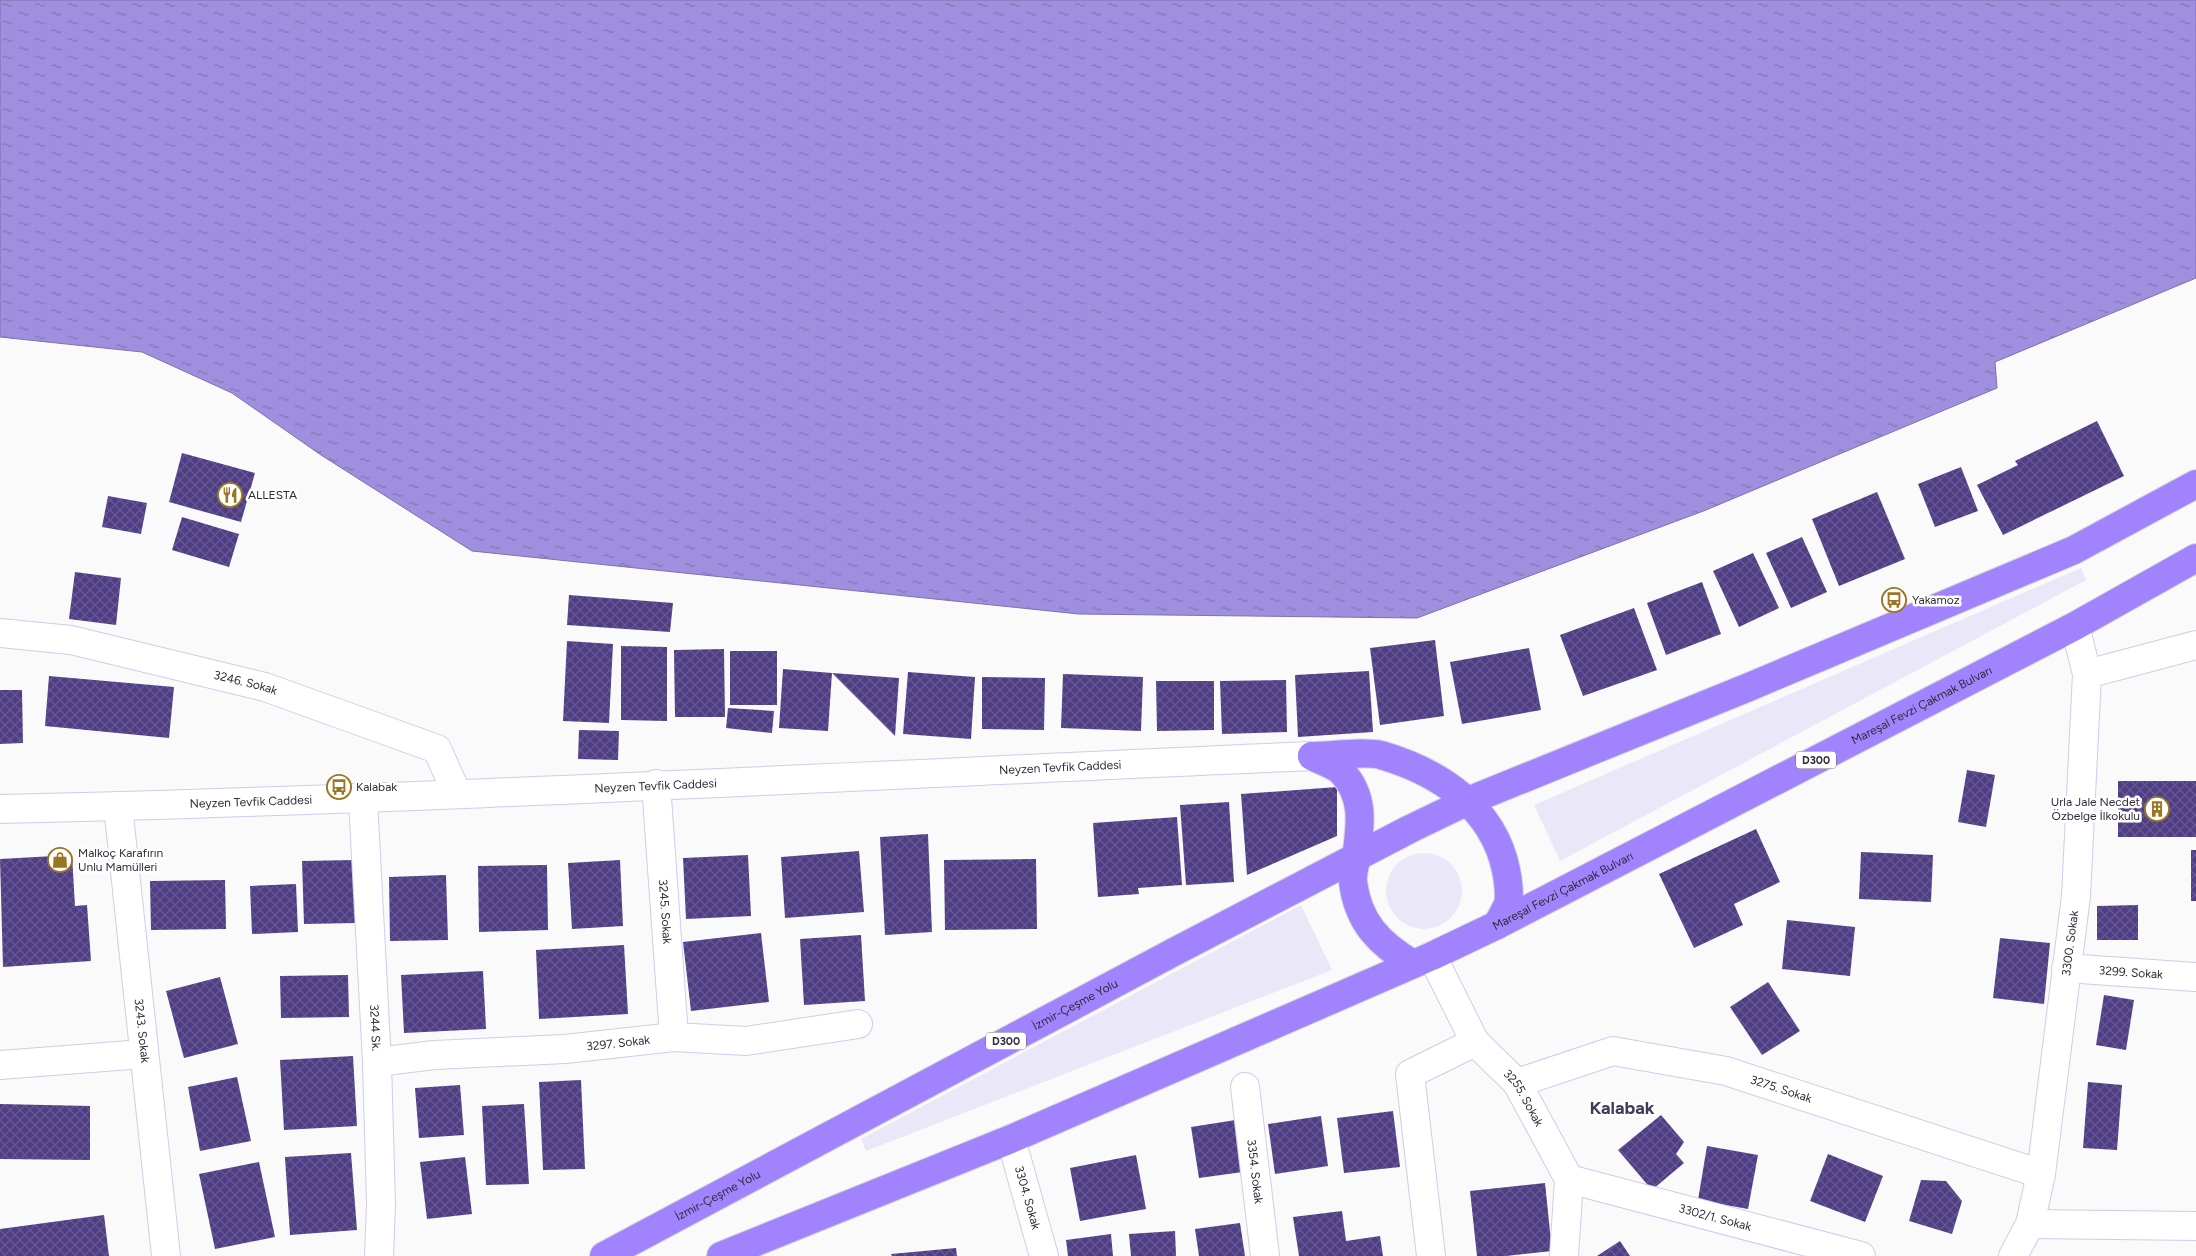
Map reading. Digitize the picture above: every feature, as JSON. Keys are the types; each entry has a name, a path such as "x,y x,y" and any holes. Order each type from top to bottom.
{"highway":[{"name":"D300","path":"1468,801 1749,687 2074,550 2196,484"},
{"name":"Mareşal Fevzi Çakmak Bulvarı","path":"1423,960 1497,925 2075,626 2196,558"},
{"path":"1312,756 1378,754 1428,772 1468,801 1488,825 1501,849 1507,875 1508,903 1497,925"},
{"path":"1312,756 1341,771 1359,796 1360,828 1353,880 1359,907 1370,930 1390,950 1423,960"},
{"name":"İzmir-Çeşme Yolu","path":"604,1256 1356,857 1468,801"},
{"name":"D300","path":"721,1256 1010,1140 1423,960"}],"street":[{"name":"3300. Sokak","path":"2013,1256 2030,1224 2041,1174 2076,896 2086,674 2075,626"},
{"name":"3246. Sokak","path":"0,633 71,640 265,687 437,749 457,794"},
{"path":"2086,674 2196,645"},
{"name":"Neyzen Tevfik Caddesi","path":"0,809 363,800 656,784 1312,756"},
{"name":"3245. Sokak","path":"656,784 674,1038"},
{"name":"3244 Sk.","path":"363,800 377,1062 381,1204 379,1256"},
{"name":"3243. Sokak","path":"118,806 166,1256"},
{"name":"3255. Sokak","path":"1423,960 1475,1042 1517,1083 1570,1179"},
{"name":"3299. Sokak","path":"2066,968 2196,977"},
{"name":"3297. Sokak","path":"377,1062 434,1055 565,1049 674,1038 746,1040 858,1024"},
{"path":"1431,1256 1410,1074 1475,1042"},
{"name":"3275. Sokak","path":"1517,1083 1613,1051 1726,1071 2041,1174"},
{"path":"0,1065 143,1054"},
{"name":"3354. Sokak","path":"1245,1087 1265,1256"},
{"name":"3304. Sokak","path":"1010,1140 1044,1256"},
{"path":"1564,1256 1570,1179"},
{"name":"3302/1. Sokak","path":"1570,1179 1860,1256"},
{"path":"2030,1224 2196,1226"}],"shaded area":[{"path":"2081,568 2086,580 1560,861 1534,805"},
{"path":"1424,853 1438,856 1451,864 1459,877 1462,891 1459,905 1451,918 1438,926 1424,929 1410,926 1397,918 1389,905 1386,891 1389,877 1397,864 1410,856"},
{"path":"1301,905 1332,970 866,1151 861,1139"}],"water":[{"path":"0,0 2196,0 2196,278 1995,362 1997,388 1706,510 1417,618 1079,614 472,551 321,455 232,393 142,352 0,337"}],"building":[{"path":"2097,421 2124,476 2003,535 1977,485 2018,465 2015,461"},
{"path":"182,453 255,473 241,522 169,502"},
{"path":"1961,467 1978,511 1935,527 1918,484"},
{"path":"1877,492 1905,559 1839,586 1812,519"},
{"path":"108,496 147,503 141,534 102,527"},
{"path":"182,517 239,534 229,567 172,550"},
{"path":"1802,537 1827,592 1791,608 1766,553"},
{"path":"1753,553 1779,608 1739,627 1713,571"},
{"path":"75,572 121,578 116,625 69,619"},
{"path":"1702,582 1721,634 1666,655 1647,603"},
{"path":"569,595 673,603 670,632 567,625"},
{"path":"1634,608 1657,670 1583,696 1560,635"},
{"path":"1435,640 1444,716 1380,725 1370,648"},
{"path":"567,641 613,644 609,723 563,721"},
{"path":"621,646 667,647 667,721 621,720"},
{"path":"1529,648 1541,710 1462,724 1450,662"},
{"path":"724,649 725,717 675,717 674,650"},
{"path":"730,651 777,651 777,705 730,705"},
{"path":"783,669 832,673 828,731 779,728"},
{"path":"1369,671 1373,732 1298,737 1295,675"},
{"path":"908,672 975,677 971,739 903,734"},
{"path":"832,673 899,678 895,736"},
{"path":"1063,674 1143,677 1141,731 1061,728"},
{"path":"49,676 174,687 169,738 45,726"},
{"path":"982,677 1045,678 1044,730 982,729"},
{"path":"1286,680 1287,732 1222,734 1220,681"},
{"path":"1156,681 1214,681 1214,730 1157,731"},
{"path":"0,690 22,690 23,743 0,744"},
{"path":"728,708 774,711 772,733 726,728"},
{"path":"579,730 619,731 618,760 578,759"},
{"path":"1967,770 1995,775 1986,827 1958,822"},
{"name":"Urla Jale Necdet Özbelge İlkokulu","path":"2118,781 2196,781 2196,837 2118,837"},
{"path":"1337,787 1337,836 1247,875 1241,794"},
{"path":"1229,802 1234,882 1186,885 1180,805"},
{"path":"1177,817 1182,885 1138,888 1139,894 1098,897 1093,823"},
{"path":"1756,829 1780,882 1734,904 1743,925 1694,948 1659,874"},
{"path":"928,834 932,932 885,935 880,837"},
{"path":"2191,850 2196,850 2196,901 2191,901"},
{"path":"859,851 864,912 785,918 781,857"},
{"path":"1861,852 1933,855 1931,902 1859,899"},
{"path":"72,855 75,906 87,905 91,961 3,967 0,859"},
{"path":"748,855 751,916 686,919 683,858"},
{"path":"1036,859 1037,929 945,930 944,860"},
{"path":"354,860 356,923 304,924 302,861"},
{"path":"620,860 623,926 572,929 568,863"},
{"path":"547,865 548,930 479,932 478,866"},
{"path":"446,875 448,940 390,941 389,877"},
{"path":"225,880 226,929 151,930 150,881"},
{"path":"296,884 298,932 252,934 250,886"},
{"path":"2138,905 2138,940 2097,940 2097,906"},
{"path":"1787,920 1855,927 1850,976 1782,969"},
{"path":"761,933 769,1002 691,1011 683,942"},
{"path":"861,935 865,1001 804,1005 800,939"},
{"path":"2000,938 2050,943 2044,1004 1993,998"},
{"path":"624,945 628,1014 539,1019 536,950"},
{"path":"483,971 486,1029 404,1033 401,975"},
{"path":"348,975 349,1017 281,1018 280,976"},
{"path":"220,977 238,1044 184,1058 166,991"},
{"path":"1768,982 1800,1031 1762,1055 1730,1007"},
{"path":"2104,995 2134,1000 2126,1050 2096,1045"},
{"path":"353,1056 357,1126 284,1130 280,1060"},
{"path":"237,1077 251,1141 200,1151 188,1087"},
{"path":"581,1080 585,1169 543,1170 539,1082"},
{"path":"2088,1082 2122,1085 2117,1150 2083,1148"},
{"path":"460,1085 464,1135 419,1138 415,1088"},
{"path":"0,1104 90,1106 90,1160 0,1159"},
{"path":"524,1104 529,1184 486,1185 482,1106"},
{"path":"1393,1111 1400,1167 1344,1173 1337,1118"},
{"path":"1661,1115 1684,1142 1676,1154 1684,1163 1652,1190 1618,1150"},
{"path":"1321,1116 1328,1166 1275,1174 1268,1124"},
{"path":"1242,1119 1250,1171 1199,1178 1191,1127"},
{"path":"1707,1146 1758,1155 1748,1209 1698,1200"},
{"path":"351,1153 357,1230 290,1235 285,1157"},
{"path":"1828,1154 1883,1176 1865,1222 1810,1201"},
{"path":"1136,1155 1146,1209 1080,1221 1070,1168"},
{"path":"465,1157 472,1214 427,1219 420,1162"},
{"path":"259,1162 275,1237 215,1249 199,1174"},
{"path":"1921,1180 1946,1181 1962,1201 1952,1234 1909,1221"},
{"path":"1545,1183 1552,1251 1506,1256 1477,1256 1470,1191"},
{"path":"1342,1211 1346,1241 1380,1236 1383,1256 1299,1256 1293,1217"},
{"path":"104,1215 109,1256 0,1256 0,1229"},
{"path":"1240,1223 1245,1256 1199,1256 1195,1229"},
{"path":"1175,1231 1176,1256 1131,1256 1129,1234"},
{"path":"1111,1234 1113,1256 1068,1256 1066,1240"},
{"path":"1620,1241 1630,1256 1597,1256"},
{"path":"956,1248 957,1256 892,1256 891,1254"}],"place":[{"name":"ALLESTA","path":"230,495"},
{"name":"Yakamoz","path":"1894,600"},
{"name":"Kalabak","path":"339,787"},
{"name":"Urla Jale Necdet Özbelge İlkokulu","path":"2157,809"},
{"name":"Malkoç Karafırın Unlu Mamülleri","path":"60,860"}],"district":[{"name":"Kalabak","path":"1622,1108"}]}
